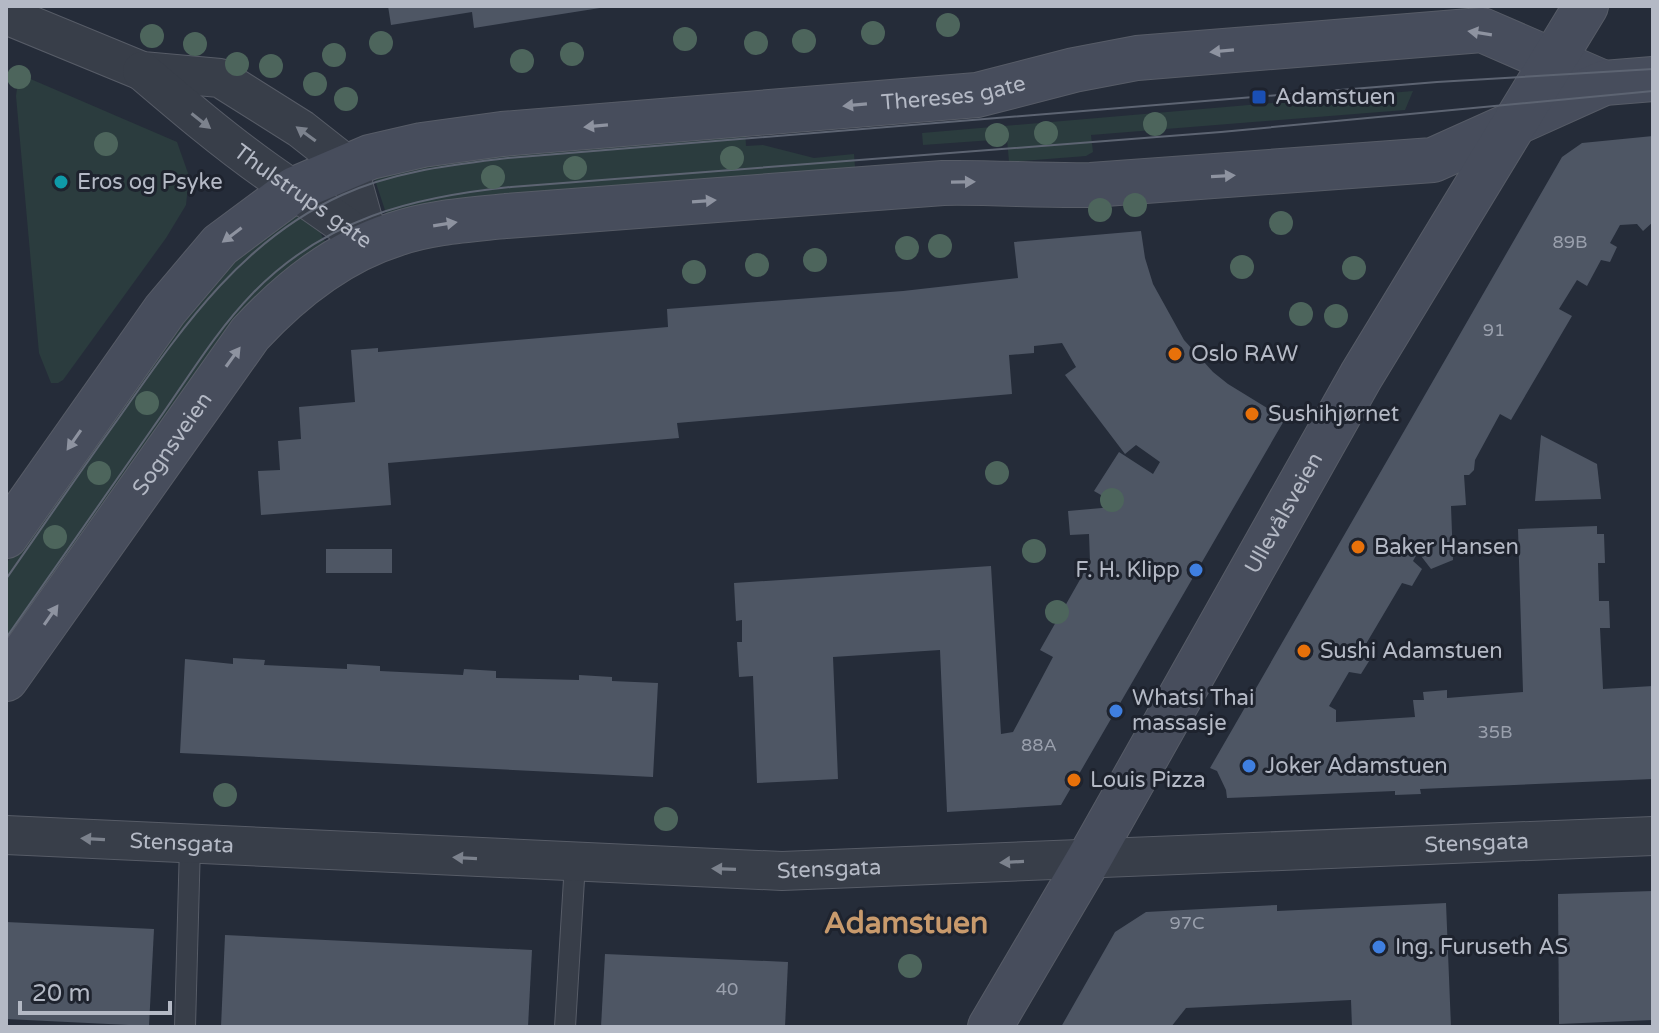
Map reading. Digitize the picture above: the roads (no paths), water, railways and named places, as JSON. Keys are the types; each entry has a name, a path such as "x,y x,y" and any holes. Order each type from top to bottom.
{"main road":[{"name":"Ullevålsveien","path":"990,1027 1090,857 1361,376 1586,6"},
{"name":"Thereses gate","path":"295,189 370,157 422,145 502,134 977,95 1074,70 1137,58 1482,30 1604,83"},
{"name":"Thereses gate","path":"370,244 397,233 443,223 506,216 943,183 988,182 1034,187 1091,185 1419,162 1433,160 1512,127 1604,83 1653,79"},
{"path":"6,536 174,298 220,245 295,189"},
{"name":"Sognsveien","path":"6,679 250,334 313,275 370,244"}],"street":[{"name":"Thulstrups gate","path":"12,13 142,71 269,173 370,244"},
{"name":"Thulstrups gate","path":"142,71 220,78 301,129 348,166 370,244"},
{"name":"Stensgata","path":"6,835 782,871 1653,836"}],"lane":[{"path":"185,1027 190,844"},
{"path":"565,1027 575,863"}],"tram line":[{"path":"6,579 165,353 215,291 273,237 306,214 342,195 382,180 424,170 508,158 1437,82 1653,69"},
{"path":"6,638 200,359 239,308 281,268 310,247 340,230 405,205 511,187 1221,132 1653,91"}],"place":[{"name":"Adamstuen","path":"1259,97"},
{"name":"Eros og Psyke","path":"61,182"},
{"name":"Oslo RAW","path":"1175,354"},
{"name":"Sushihjørnet","path":"1252,414"},
{"name":"Baker Hansen","path":"1358,547"},
{"name":"F. H. Klipp","path":"1196,570"},
{"name":"Sushi Adamstuen","path":"1304,651"},
{"name":"Whatsi Thai massasje","path":"1116,711"},
{"name":"Joker Adamstuen","path":"1249,766"},
{"name":"Louis Pizza","path":"1074,780"},
{"name":"Ing. Furuseth AS","path":"1379,947"}],"district":[{"name":"Adamstuen","path":"906,923"}]}
